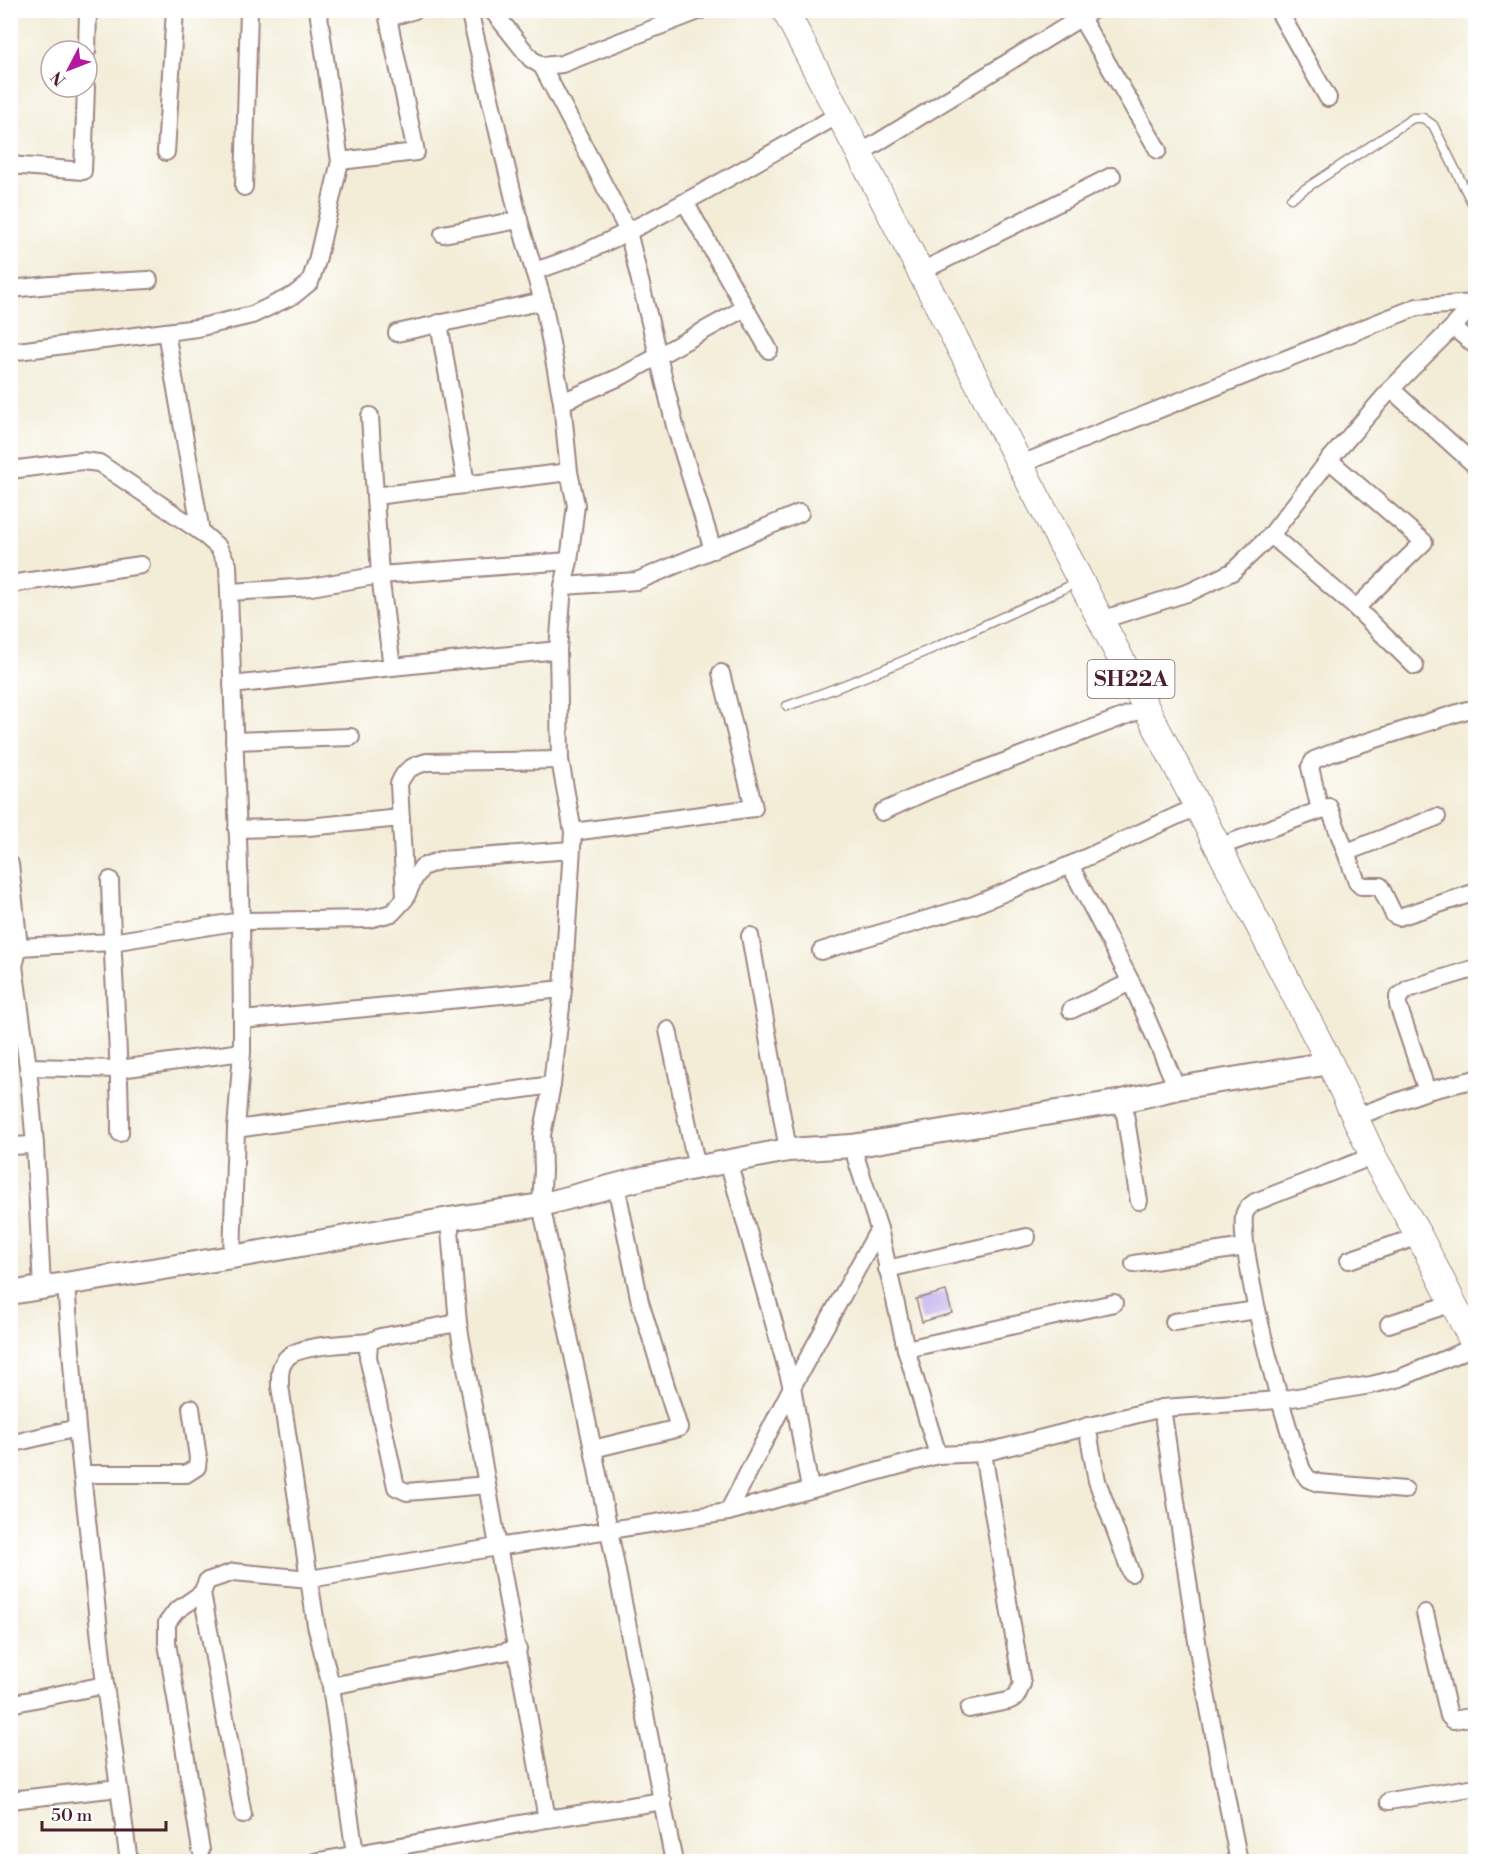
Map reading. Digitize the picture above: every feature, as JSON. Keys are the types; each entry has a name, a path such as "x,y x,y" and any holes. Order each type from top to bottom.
{"main road":[{"name":"SH22A","path":"785,10 1330,1063 1373,1156 1419,1236 1475,1347"}],"street":[{"path":"87,39 88,10"},
{"path":"166,152 175,10"},
{"path":"244,187 249,10"},
{"path":"10,352 196,328 252,315 294,295 310,282 317,261 339,161 318,10"},
{"path":"339,161 416,152 388,18 415,10"},
{"path":"469,10 519,220 543,301 562,402 568,472 576,506 564,586 558,650 560,759 573,832 563,989 552,1085 542,1135 541,1205 593,1449 674,1862"},
{"path":"492,10 531,59 542,66 628,231 675,426 713,550"},
{"path":"542,66 562,64 701,10"},
{"path":"1278,10 1328,98"},
{"path":"859,154 1087,14 1158,150"},
{"path":"10,165 83,171 86,99"},
{"path":"534,271 565,262 685,202 838,115"},
{"path":"920,272 1112,176"},
{"path":"685,202 769,350"},
{"path":"443,234 519,220"},
{"path":"10,289 149,280"},
{"path":"397,333 543,301"},
{"path":"1021,464 1417,307 1475,302"},
{"path":"1101,620 1190,592 1232,572 1271,535 1329,460 1391,389 1454,327 1475,302"},
{"path":"562,402 622,376 745,308"},
{"path":"439,324 466,484"},
{"path":"1454,327 1476,346"},
{"path":"166,332 201,532"},
{"path":"1391,389 1476,466"},
{"path":"370,416 380,575 392,667"},
{"path":"1329,460 1424,542 1356,608"},
{"path":"10,470 82,461 99,463 201,532 218,547 228,565 241,921 242,1020 232,1257"},
{"path":"375,496 568,472"},
{"path":"564,586 637,581 800,513"},
{"path":"1271,535 1356,608 1415,666"},
{"path":"229,592 311,587 380,575 569,561"},
{"path":"10,584 141,565"},
{"path":"232,685 558,650"},
{"path":"573,832 754,808 721,673"},
{"path":"882,812 930,790 1146,708"},
{"path":"1320,810 1310,767 1314,760 1467,710"},
{"path":"234,741 351,737"},
{"path":"405,898 399,784 403,773 412,766 427,762 560,759"},
{"path":"821,951 974,905 1070,865 1196,807"},
{"path":"1218,847 1329,807 1357,882 1361,886 1380,886 1394,915 1399,917 1476,892"},
{"path":"237,829 308,827 400,818"},
{"path":"1347,852 1437,818"},
{"path":"19,947 112,942 241,921 369,919 392,913 405,898 422,867 441,860 571,850"},
{"path":"10,864 12,912 19,947 12,966 22,1060 35,1145 42,1288"},
{"path":"1070,865 1131,982 1177,1088"},
{"path":"110,880 120,1069 120,1133"},
{"path":"750,936 788,1150"},
{"path":"1427,1091 1398,1005 1398,998 1408,989 1476,968"},
{"path":"1071,1010 1131,982"},
{"path":"242,1020 563,989"},
{"path":"668,1030 697,1168"},
{"path":"22,1060 120,1069 242,1052"},
{"path":"10,1293 541,1205 647,1177 788,1150 852,1146 1124,1101 1177,1088 1330,1063"},
{"path":"1355,1117 1427,1091 1476,1079"},
{"path":"236,1129 552,1085"},
{"path":"1124,1101 1139,1201"},
{"path":"10,1146 35,1145"},
{"path":"852,1146 879,1228 906,1349 938,1455"},
{"path":"1373,1156 1255,1202 1244,1216 1245,1246 1257,1310 1279,1400 1302,1470 1308,1479 1319,1483 1406,1490"},
{"path":"728,1161 792,1387 810,1489"},
{"path":"593,1449 679,1428 640,1302 616,1185"},
{"path":"448,1219 458,1323 547,1818"},
{"path":"728,1512 792,1387 879,1228"},
{"path":"1349,1260 1419,1236"},
{"path":"887,1269 1027,1237"},
{"path":"1134,1264 1245,1246"},
{"path":"66,1285 77,1428 105,1685 129,1862"},
{"path":"906,1349 1114,1303"},
{"path":"1389,1324 1453,1303"},
{"path":"1173,1322 1257,1310"},
{"path":"356,1854 331,1686 316,1625 280,1386 280,1369 285,1359 292,1353 305,1349 369,1342 380,1337 458,1323"},
{"path":"369,1342 368,1357 396,1486 407,1492 487,1485"},
{"path":"201,1850 166,1643 168,1623 176,1611 202,1593 207,1581 234,1572 310,1579 497,1547 728,1512 938,1455 982,1453 1162,1408 1279,1400 1345,1390 1400,1377 1475,1347"},
{"path":"83,1474 186,1474 197,1467 198,1458 191,1408"},
{"path":"1162,1408 1202,1668 1239,1862"},
{"path":"1088,1426 1097,1481 1131,1573"},
{"path":"10,1444 77,1428"},
{"path":"969,1708 1008,1701 1016,1697 1023,1684 982,1453"},
{"path":"202,1593 243,1815"},
{"path":"1425,1613 1449,1716 1453,1720 1476,1716"},
{"path":"331,1686 518,1649"},
{"path":"10,1704 105,1685"},
{"path":"10,1800 120,1788"},
{"path":"1389,1801 1476,1788"},
{"path":"314,1862 547,1818 663,1801"}],"lane":[{"path":"1291,198 1413,118 1423,118 1433,125 1476,211"},
{"path":"787,706 847,685 941,646 1081,581"}],"building":[{"path":"946,1291 952,1313 922,1322 916,1299"}]}
